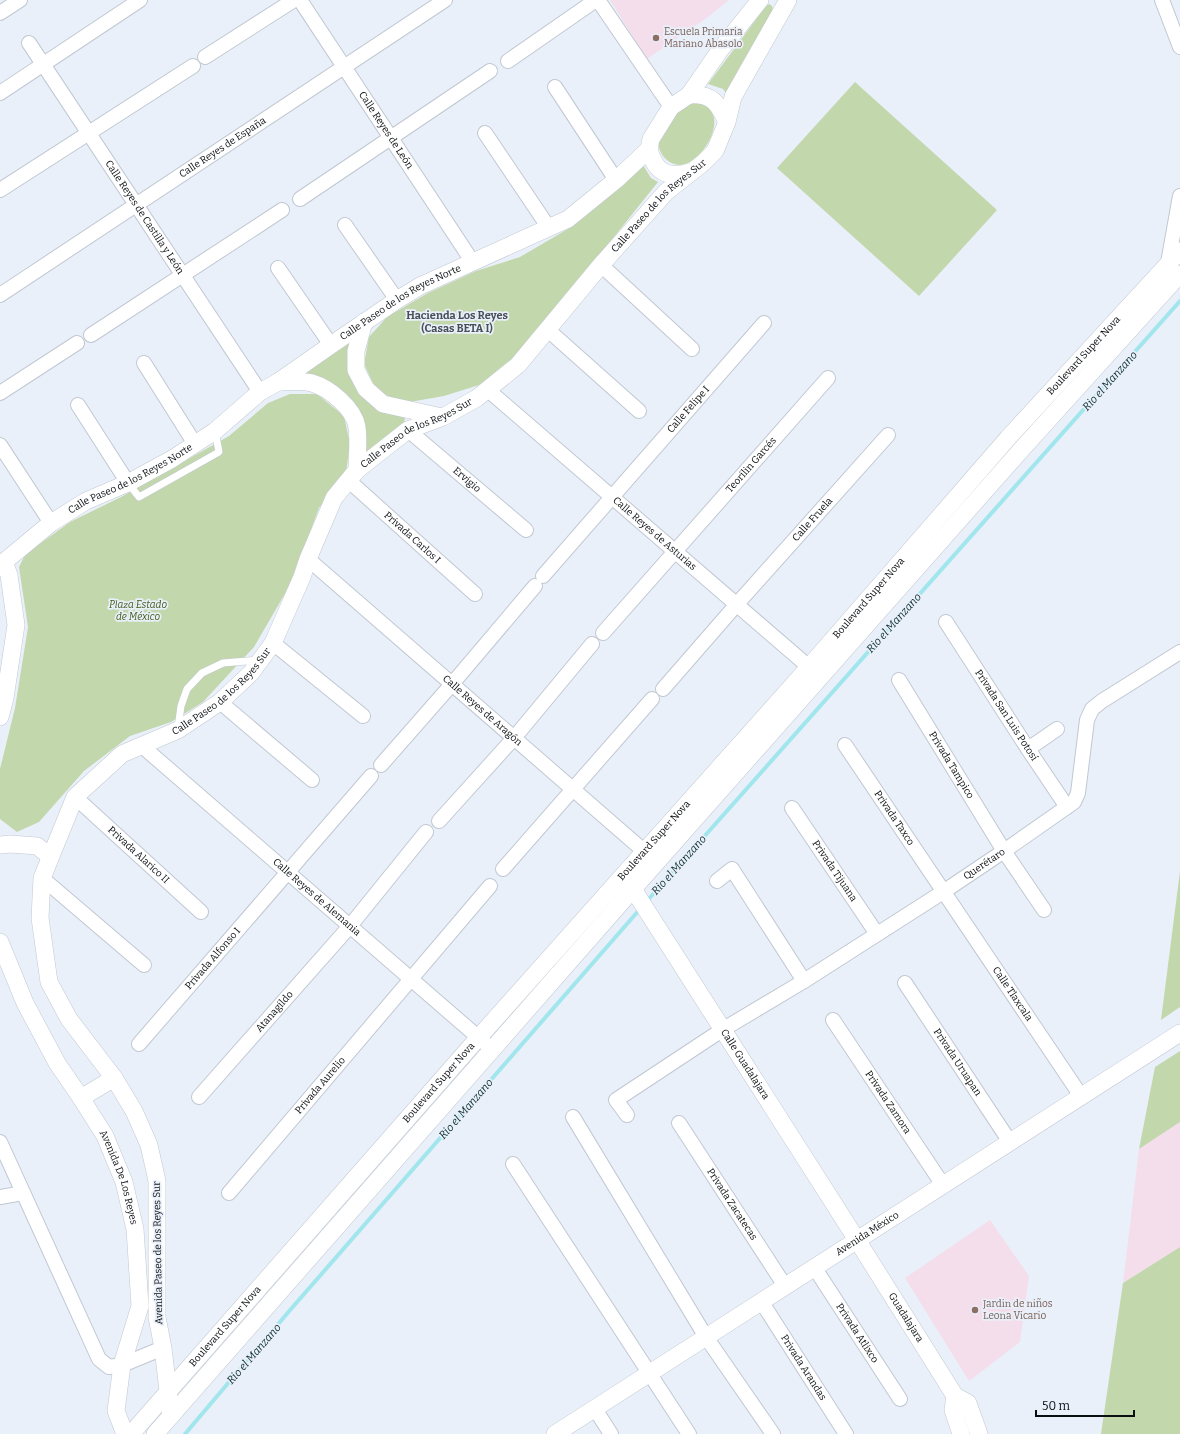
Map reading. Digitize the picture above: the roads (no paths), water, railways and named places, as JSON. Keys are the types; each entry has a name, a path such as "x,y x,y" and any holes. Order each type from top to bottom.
{"street":[{"path":"0,13 20,0"},
{"path":"0,93 140,0"},
{"path":"205,57 294,0"},
{"name":"Calle Reyes de León","path":"300,0 472,261"},
{"name":"Calle Reyes de España","path":"0,295 445,0"},
{"path":"508,61 597,0 671,107"},
{"name":"Calle Paseo de los Reyes Norte","path":"2,564 51,523 86,501 128,483 172,459 215,431 260,392 278,382 397,300 420,286 472,261 568,219 616,180 649,149 651,139 671,107 689,94 720,50 760,0"},
{"name":"Calle Paseo de los Reyes Sur","path":"50,856 75,797 122,754 178,730 220,702 251,673 273,643 334,498 353,476 408,430 443,417 477,398 518,365 601,265 666,192 690,172 704,163 715,151 727,122 733,97 788,0"},
{"path":"1162,0 1180,48"},
{"name":"Calle Reyes de Castilla y León","path":"29,43 260,392"},
{"path":"0,190 193,66"},
{"path":"300,199 490,71"},
{"path":"555,87 616,180"},
{"path":"689,94 701,95 715,100 727,122"},
{"path":"485,133 549,228"},
{"path":"649,149 652,158 664,174 673,176 690,172"},
{"path":"1174,269 1180,196"},
{"path":"91,335 182,274 282,210"},
{"path":"346,226 397,300"},
{"name":"Boulevard Super Nova","path":"131,1434 479,1037 650,857 815,672 1008,438 1174,269 1180,250"},
{"path":"601,265 692,348"},
{"path":"278,268 331,346"},
{"path":"364,322 356,351 356,370 366,389 383,404 405,410 443,417"},
{"name":"Calle Felipe I","path":"381,765 764,323"},
{"path":"548,330 639,411"},
{"path":"0,392 77,343"},
{"path":"144,363 195,444"},
{"name":"Teorilin Garcés","path":"603,633 828,378"},
{"path":"278,382 310,383 325,388 348,408 357,426 353,476"},
{"name":"Calle Reyes de Asturias","path":"488,390 815,672"},
{"path":"78,405 128,483"},
{"name":"Ervigio","path":"408,430 526,530"},
{"name":"Calle Fruela","path":"664,689 737,604 888,435"},
{"path":"0,445 51,523"},
{"name":"Privada Carlos I","path":"353,476 475,594"},
{"name":"Calle Reyes de Aragón","path":"308,559 650,857"},
{"path":"0,717 5,698 16,625 8,575 2,564"},
{"name":"Privada San Luis Potosí","path":"946,622 1067,807"},
{"path":"273,643 363,716"},
{"path":"439,821 514,738 592,644"},
{"name":"Querétaro","path":"627,1115 616,1100 722,1030 804,981 943,892 1074,802 1078,793 1087,720 1092,709 1102,701 1180,652"},
{"name":"Privada Tampico","path":"898,680 1004,851 1044,910"},
{"path":"503,869 574,790 652,699"},
{"path":"220,702 312,780"},
{"path":"1028,749 1057,728"},
{"name":"Privada Taxco","path":"845,745 943,892"},
{"name":"Calle Reyes de Alemania","path":"142,746 493,1049"},
{"name":"Privada Alfonso I","path":"138,1044 371,776"},
{"name":"Privada Alarico II","path":"75,797 201,912"},
{"name":"Privada Tijuana","path":"792,808 877,934"},
{"name":"Atanagildo","path":"199,1098 350,926 426,832"},
{"path":"0,845 10,844 37,846 50,856"},
{"name":"Avenida Paseo de los Reyes Sur","path":"50,856 42,878 40,918 50,982 69,1019 114,1078 134,1111 148,1145 157,1181 157,1316 163,1348 167,1394 171,1416"},
{"name":"Boulevard Super Nova","path":"155,1434 493,1049 635,893 650,857"},
{"path":"717,881 732,870 804,981"},
{"path":"42,878 144,965"},
{"name":"Privada Aurelio","path":"229,1194 490,886"},
{"name":"Calle Tlaxcala","path":"943,892 1081,1096"},
{"name":"Calle Guadalajara","path":"635,893 857,1240"},
{"name":"Avenida De Los Reyes","path":"0,942 32,1016 57,1063 81,1098 104,1136 124,1182 135,1229 140,1306 122,1365 116,1411 125,1434"},
{"name":"Privada Uruapan","path":"905,983 1010,1142"},
{"name":"Privada Zamora","path":"833,1020 943,1185"},
{"name":"Avenida México","path":"555,1434 1180,1033"},
{"path":"81,1098 114,1078"},
{"path":"572,1117 706,1337 773,1434"},
{"name":"Privada Zacatecas","path":"679,1123 785,1286"},
{"path":"0,1142 99,1359 109,1367 122,1365 163,1348"},
{"path":"513,1164 689,1434"},
{"path":"0,1197 23,1193"},
{"name":"Guadalajara","path":"857,1240 955,1396"},
{"name":"Privada Atlixco","path":"814,1267 900,1398"},
{"name":"Privada Arandas","path":"761,1301 846,1434"},
{"path":"961,1434 953,1410 955,1396 968,1403 979,1434"},
{"path":"595,1408 611,1434"}],"lane":[{"path":"128,483 139,497 219,452 215,431"},
{"path":"178,730 181,706 187,689 202,673 223,663 260,660"}],"waterway":[{"name":"Rio el Manzano","path":"646,902 1180,301"},
{"name":"Rio el Manzano","path":"185,1434 291,1309 640,909"}],"place":[{"name":"Escuela Primaria Mariano Abasolo","path":"656,38"},
{"name":"Jardin de niños Leona Vicario","path":"975,1310"}],"district":[{"name":"Hacienda Los Reyes (Casas BETA I)","path":"457,321"}],"park label":[{"name":"Plaza Estado de México","path":"138,610"}]}
